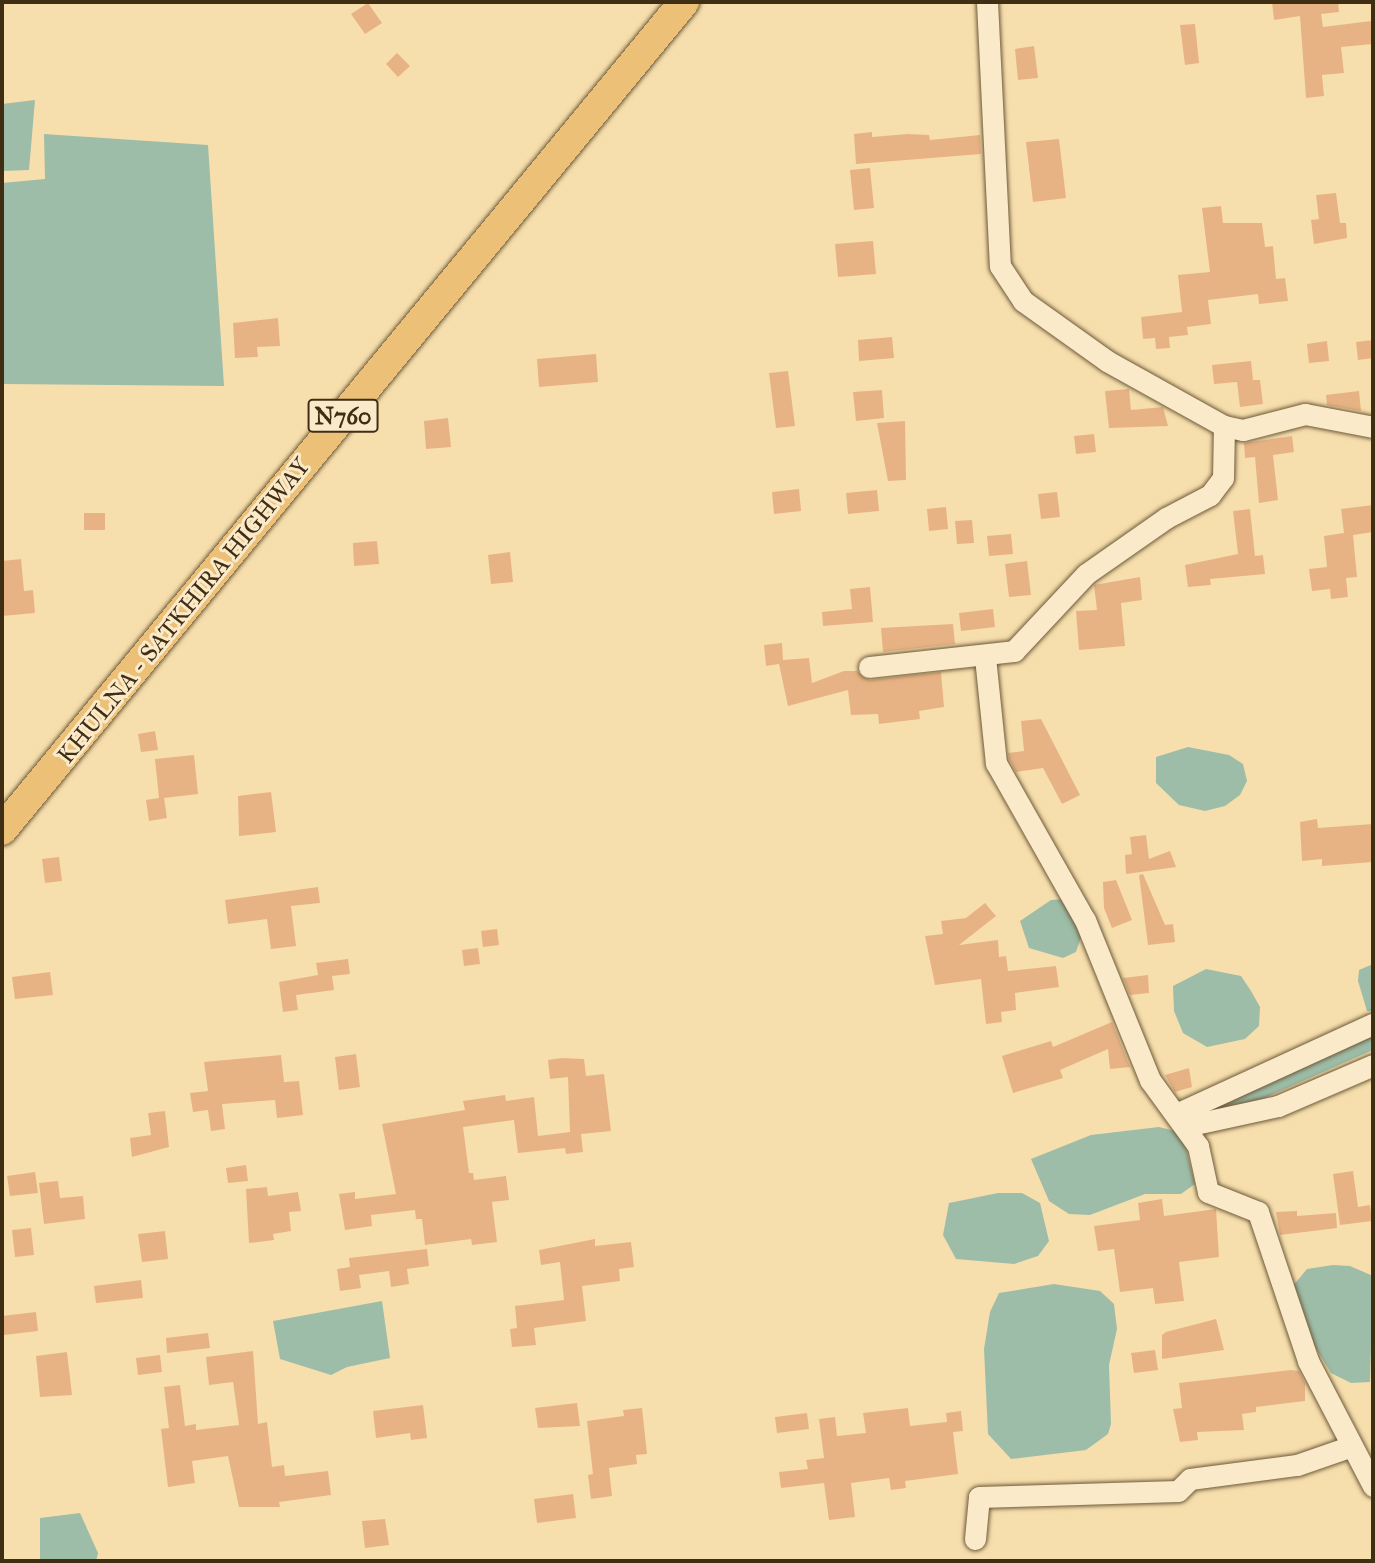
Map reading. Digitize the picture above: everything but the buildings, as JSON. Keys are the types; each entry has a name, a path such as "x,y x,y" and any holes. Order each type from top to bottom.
{"highway":[{"name":"KHULNA - SATKHIRA HIGHWAY","path":"2,830 674,5"}],"street":[{"path":"987,2 1000,266 1023,301 1107,361 1224,426 1243,430 1305,414 1373,427"},
{"path":"869,667 985,657 1014,651 1086,574 1166,518 1210,495 1223,478 1224,426"},
{"path":"985,657 996,763 1048,849 1084,920 1150,1080 1198,1146 1208,1192 1258,1212 1308,1361 1373,1486"},
{"path":"1181,1120 1373,1024"},
{"path":"1181,1120 1278,1107 1373,1065"},
{"path":"975,1539 979,1497 1178,1491 1190,1479 1297,1465 1352,1446"}],"shaded area":[{"path":"35,100 29,170 2,171 2,104"},
{"path":"44,134 208,145 224,386 2,384 2,183 45,179"},
{"path":"1188,747 1229,755 1243,764 1247,781 1240,795 1225,806 1205,811 1179,805 1156,783 1156,757"},
{"path":"1064,899 1083,932 1076,952 1063,958 1029,948 1020,921 1051,900"},
{"path":"1373,964 1373,1011 1367,1011 1358,981 1359,970"},
{"path":"1206,969 1241,976 1260,1007 1259,1026 1245,1039 1207,1047 1183,1033 1174,1011 1173,986"},
{"path":"1159,1127 1175,1131 1184,1140 1195,1184 1181,1194 1145,1194 1090,1215 1069,1214 1049,1201 1031,1159 1091,1135"},
{"path":"998,1193 1022,1193 1040,1203 1049,1241 1038,1256 1014,1264 956,1259 943,1235 949,1203"},
{"path":"1333,1265 1350,1266 1373,1276 1370,1382 1351,1383 1331,1373 1302,1326 1292,1287 1307,1269"},
{"path":"1054,1284 1100,1291 1114,1304 1117,1329 1109,1365 1111,1424 1108,1434 1086,1450 1011,1459 988,1434 984,1349 990,1312 999,1293"},
{"path":"382,1301 390,1358 347,1367 331,1375 280,1359 273,1321"},
{"path":"80,1513 98,1553 96,1561 40,1561 40,1518"}],"waterway":[{"path":"1226,1104 1373,1039"}]}
